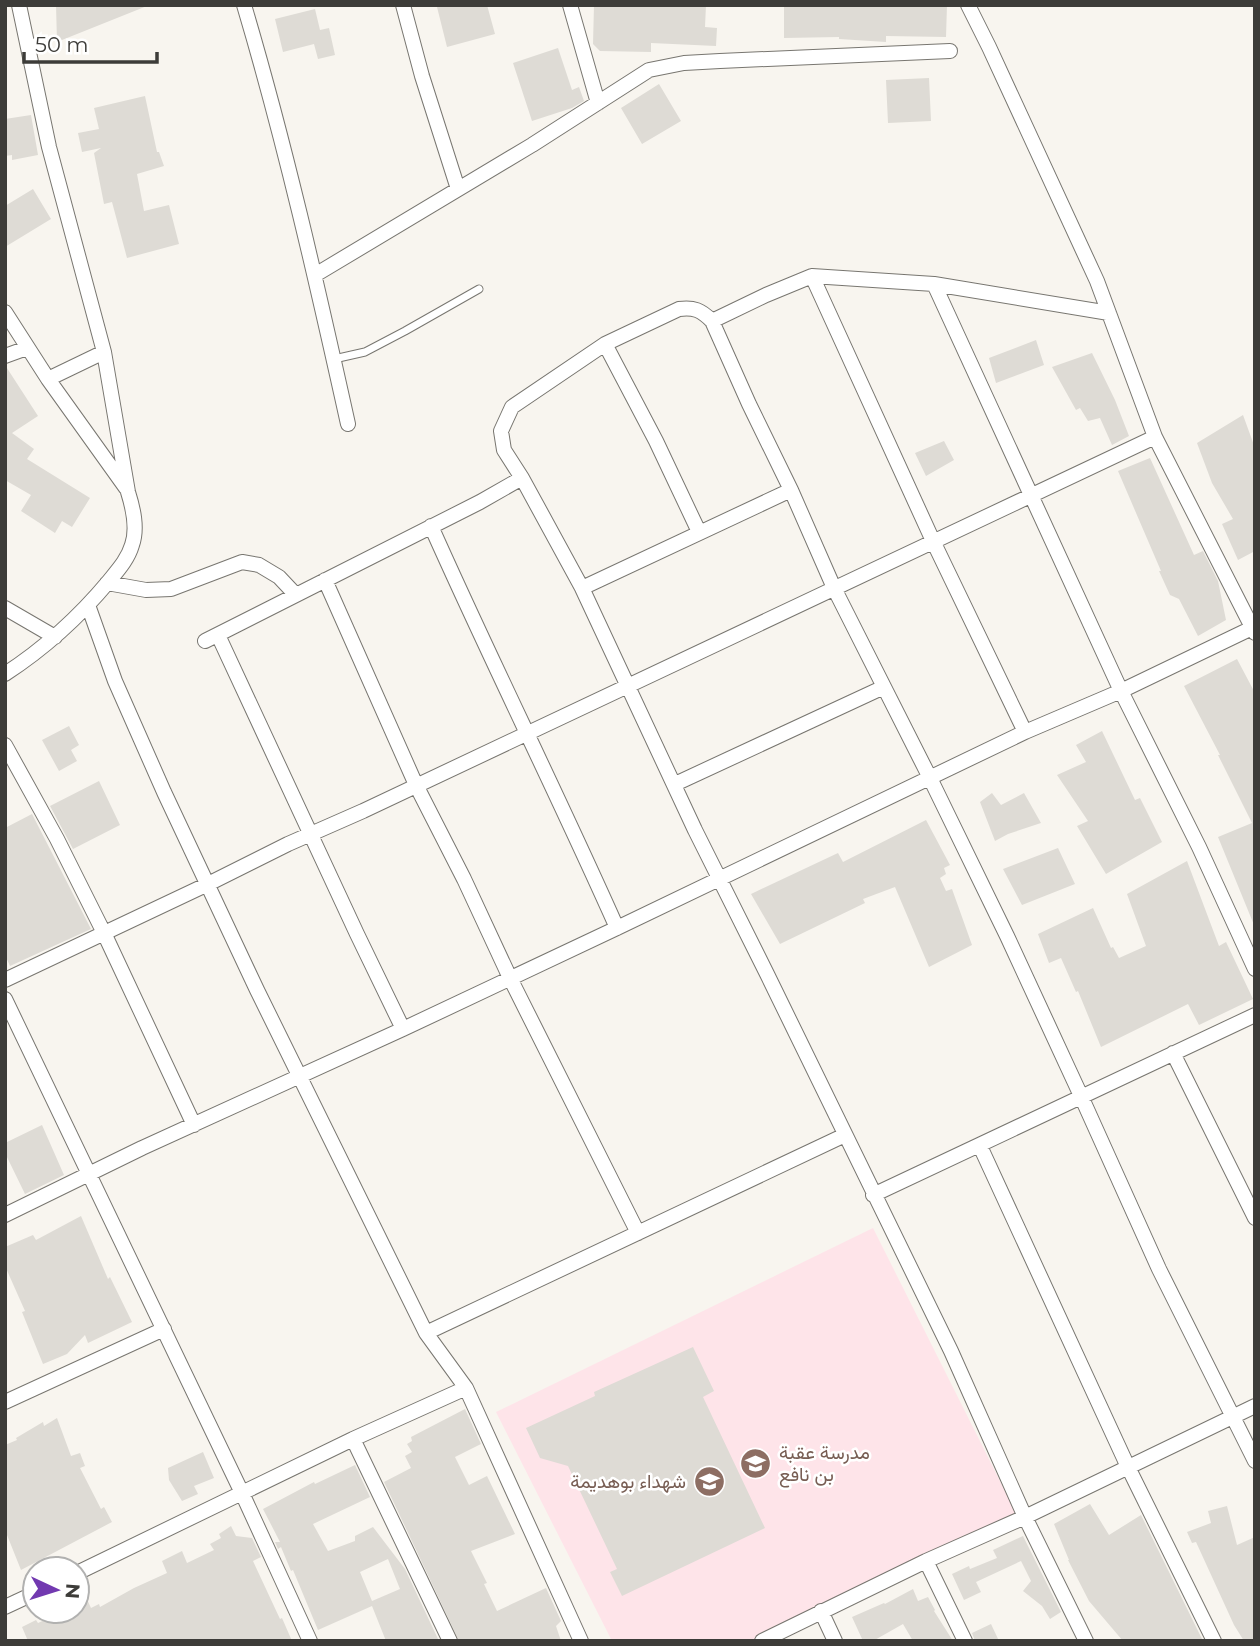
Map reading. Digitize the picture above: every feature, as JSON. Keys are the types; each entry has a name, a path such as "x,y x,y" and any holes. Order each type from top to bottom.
{"street":[{"path":"5,674 55,637 88,605 123,563 132,545 134,532 133,509 104,352 49,147 19,5"},
{"path":"244,5 315,275 348,424"},
{"path":"403,5 457,189"},
{"path":"570,5 598,103"},
{"path":"5,1215 617,928 1025,732 1253,631 1155,437 1097,281 968,5"},
{"path":"315,275 532,145 649,70 684,63 950,51"},
{"path":"712,321 812,276 934,284 1110,313"},
{"path":"812,276 933,541 1025,732"},
{"path":"934,284 1121,691 1199,847 1255,969"},
{"path":"1086,1641 1025,1517 951,1352 719,878 582,588 504,450 502,431 512,407 605,344 679,309 692,307 712,321 834,588 1007,936 1159,1269 1255,1461"},
{"path":"5,312 48,379 128,492"},
{"path":"605,344 656,441 699,532"},
{"path":"5,356 27,348"},
{"path":"48,379 104,352"},
{"path":"5,980 1155,437"},
{"path":"403,1029 311,834 211,638 480,502 522,478"},
{"path":"582,588 790,490"},
{"path":"431,526 477,630 576,834 617,928"},
{"path":"107,583 146,590 171,589 242,562 259,565 279,577 295,594"},
{"path":"326,580 416,785 464,879 509,978 638,1233"},
{"path":"88,605 115,681 164,792 299,1077 426,1333 466,1388 581,1641"},
{"path":"5,608 55,637"},
{"path":"675,784 884,687"},
{"path":"5,745 57,839 104,933 194,1125"},
{"path":"5,999 310,1641"},
{"path":"873,1195 1255,1015"},
{"path":"1173,1053 1255,1219"},
{"path":"426,1333 845,1135"},
{"path":"980,1146 1128,1467 1214,1641"},
{"path":"5,1402 164,1329"},
{"path":"91,1566 353,1439 466,1388"},
{"path":"762,1641 1255,1406"},
{"path":"353,1439 450,1641"},
{"path":"926,1561 965,1641"},
{"path":"5,1607 21,1600"},
{"path":"821,1611 835,1641"}],"lane":[{"path":"334,359 365,352 479,289"}],"shaded area":[{"name":"مدرسة عقبة بن نافع","path":"873,1228 1016,1513 756,1641 612,1641 496,1412"}],"building":[{"path":"56,5 147,5 147,6 57,42"},
{"path":"487,5 495,34 447,47 437,7"},
{"path":"594,5 706,5 705,27 717,28 716,46 651,43 651,52 600,51 593,44"},
{"path":"784,5 947,5 946,37 886,36 886,42 839,37 784,38"},
{"path":"315,9 320,30 329,28 335,55 318,59 314,44 283,52 275,19"},
{"path":"558,48 572,90 579,87 584,101 572,108 532,121 513,63"},
{"path":"929,78 931,121 888,123 886,80"},
{"path":"659,84 681,121 642,144 621,108"},
{"path":"145,96 157,152 164,166 137,174 144,211 169,205 179,244 127,258 112,202 104,204 94,153 101,148 82,152 78,133 99,129 94,108"},
{"path":"31,115 38,155 12,160 12,155 5,156 5,119"},
{"path":"33,189 51,219 5,247 5,206"},
{"path":"1036,340 1044,365 996,383 989,358"},
{"path":"1092,353 1129,436 1112,445 1100,418 1088,421 1080,408 1076,410 1052,367"},
{"path":"5,365 38,416 12,433 34,449 27,459 90,498 72,527 62,521 55,533 21,511 31,495 5,480"},
{"path":"1243,415 1255,448 1255,551 1238,560 1222,524 1233,519 1212,483 1197,443"},
{"path":"944,441 954,460 926,476 915,453"},
{"path":"1150,458 1194,555 1203,551 1218,581 1226,620 1198,636 1179,599 1170,595 1118,471"},
{"path":"1237,659 1255,693 1254,925 1218,837 1252,823 1184,686"},
{"path":"69,726 79,745 71,750 77,761 59,771 42,740"},
{"path":"1102,731 1135,800 1140,798 1162,842 1106,874 1077,826 1088,821 1057,775 1086,762 1076,745"},
{"path":"99,781 120,825 73,849 50,806"},
{"path":"992,793 1001,805 1024,793 1041,823 995,841 980,802"},
{"path":"32,814 91,929 10,966 5,955 5,828"},
{"path":"926,820 950,865 944,868 946,874 940,878 946,891 952,889 972,945 929,967 895,887 863,899 865,903 780,944 751,894 838,853 843,862"},
{"path":"1058,848 1075,884 1022,905 1003,869"},
{"path":"1187,861 1219,946 1226,942 1253,999 1199,1025 1188,1004 1101,1047 1061,958 1049,963 1038,934 1093,908 1111,948 1113,947 1119,958 1146,946 1127,894"},
{"path":"42,1125 64,1175 25,1194 5,1153 5,1143"},
{"path":"81,1216 108,1279 110,1277 132,1322 88,1343 85,1335 67,1354 43,1364 22,1312 25,1311 5,1266 5,1247 33,1235 36,1240"},
{"path":"693,1347 714,1391 703,1397 765,1528 622,1596 610,1572 617,1569 568,1466 540,1458 526,1428 595,1396 594,1392"},
{"path":"465,1409 481,1444 455,1457 469,1485 487,1476 515,1534 471,1551 487,1583 484,1584 497,1611 546,1588 561,1621 556,1626 561,1641 459,1641 384,1482 411,1468 405,1456 412,1452 407,1444 412,1441 411,1437"},
{"path":"57,1418 71,1456 80,1453 85,1466 80,1468 101,1509 104,1507 112,1522 49,1555 21,1555 21,1570 5,1530 5,1445 43,1422 44,1426"},
{"path":"203,1452 214,1478 194,1486 198,1494 182,1501 169,1480 168,1468"},
{"path":"355,1465 370,1497 313,1524 328,1551 355,1541 355,1536 373,1527 405,1569 439,1641 386,1641 372,1606 318,1630 293,1570 291,1571 281,1547 278,1549 275,1542 280,1542 263,1509 314,1482 315,1484","holes":["388,1559 400,1589 372,1601 360,1572"]},
{"path":"1090,1504 1109,1535 1141,1515 1203,1641 1123,1641 1089,1601 1068,1560 1054,1524"},
{"path":"1227,1506 1237,1545 1255,1537 1255,1641 1244,1641 1234,1625 1196,1542 1192,1543 1187,1532 1211,1523 1208,1511"},
{"path":"231,1526 236,1536 252,1538 261,1557 253,1561 292,1641 28,1641 22,1627 26,1625 91,1625 91,1608 99,1604 100,1607 167,1573 162,1561 182,1551 187,1563 214,1550 210,1544 221,1538 219,1534"},
{"path":"1023,1536 1061,1612 1050,1619 1042,1606 1023,1591 1031,1581 1021,1561 976,1582 981,1592 964,1600 952,1574 997,1558 993,1550"},
{"path":"913,1589 918,1601 928,1597 953,1641 913,1641 903,1624 873,1641 863,1641 852,1617"},
{"path":"991,1624 999,1641 975,1641 972,1633"}],"place":[{"name":"مدرسة عقبة بن نافع","path":"756,1463"},
{"name":"شهداء بوهديمة","path":"709,1481"}]}
